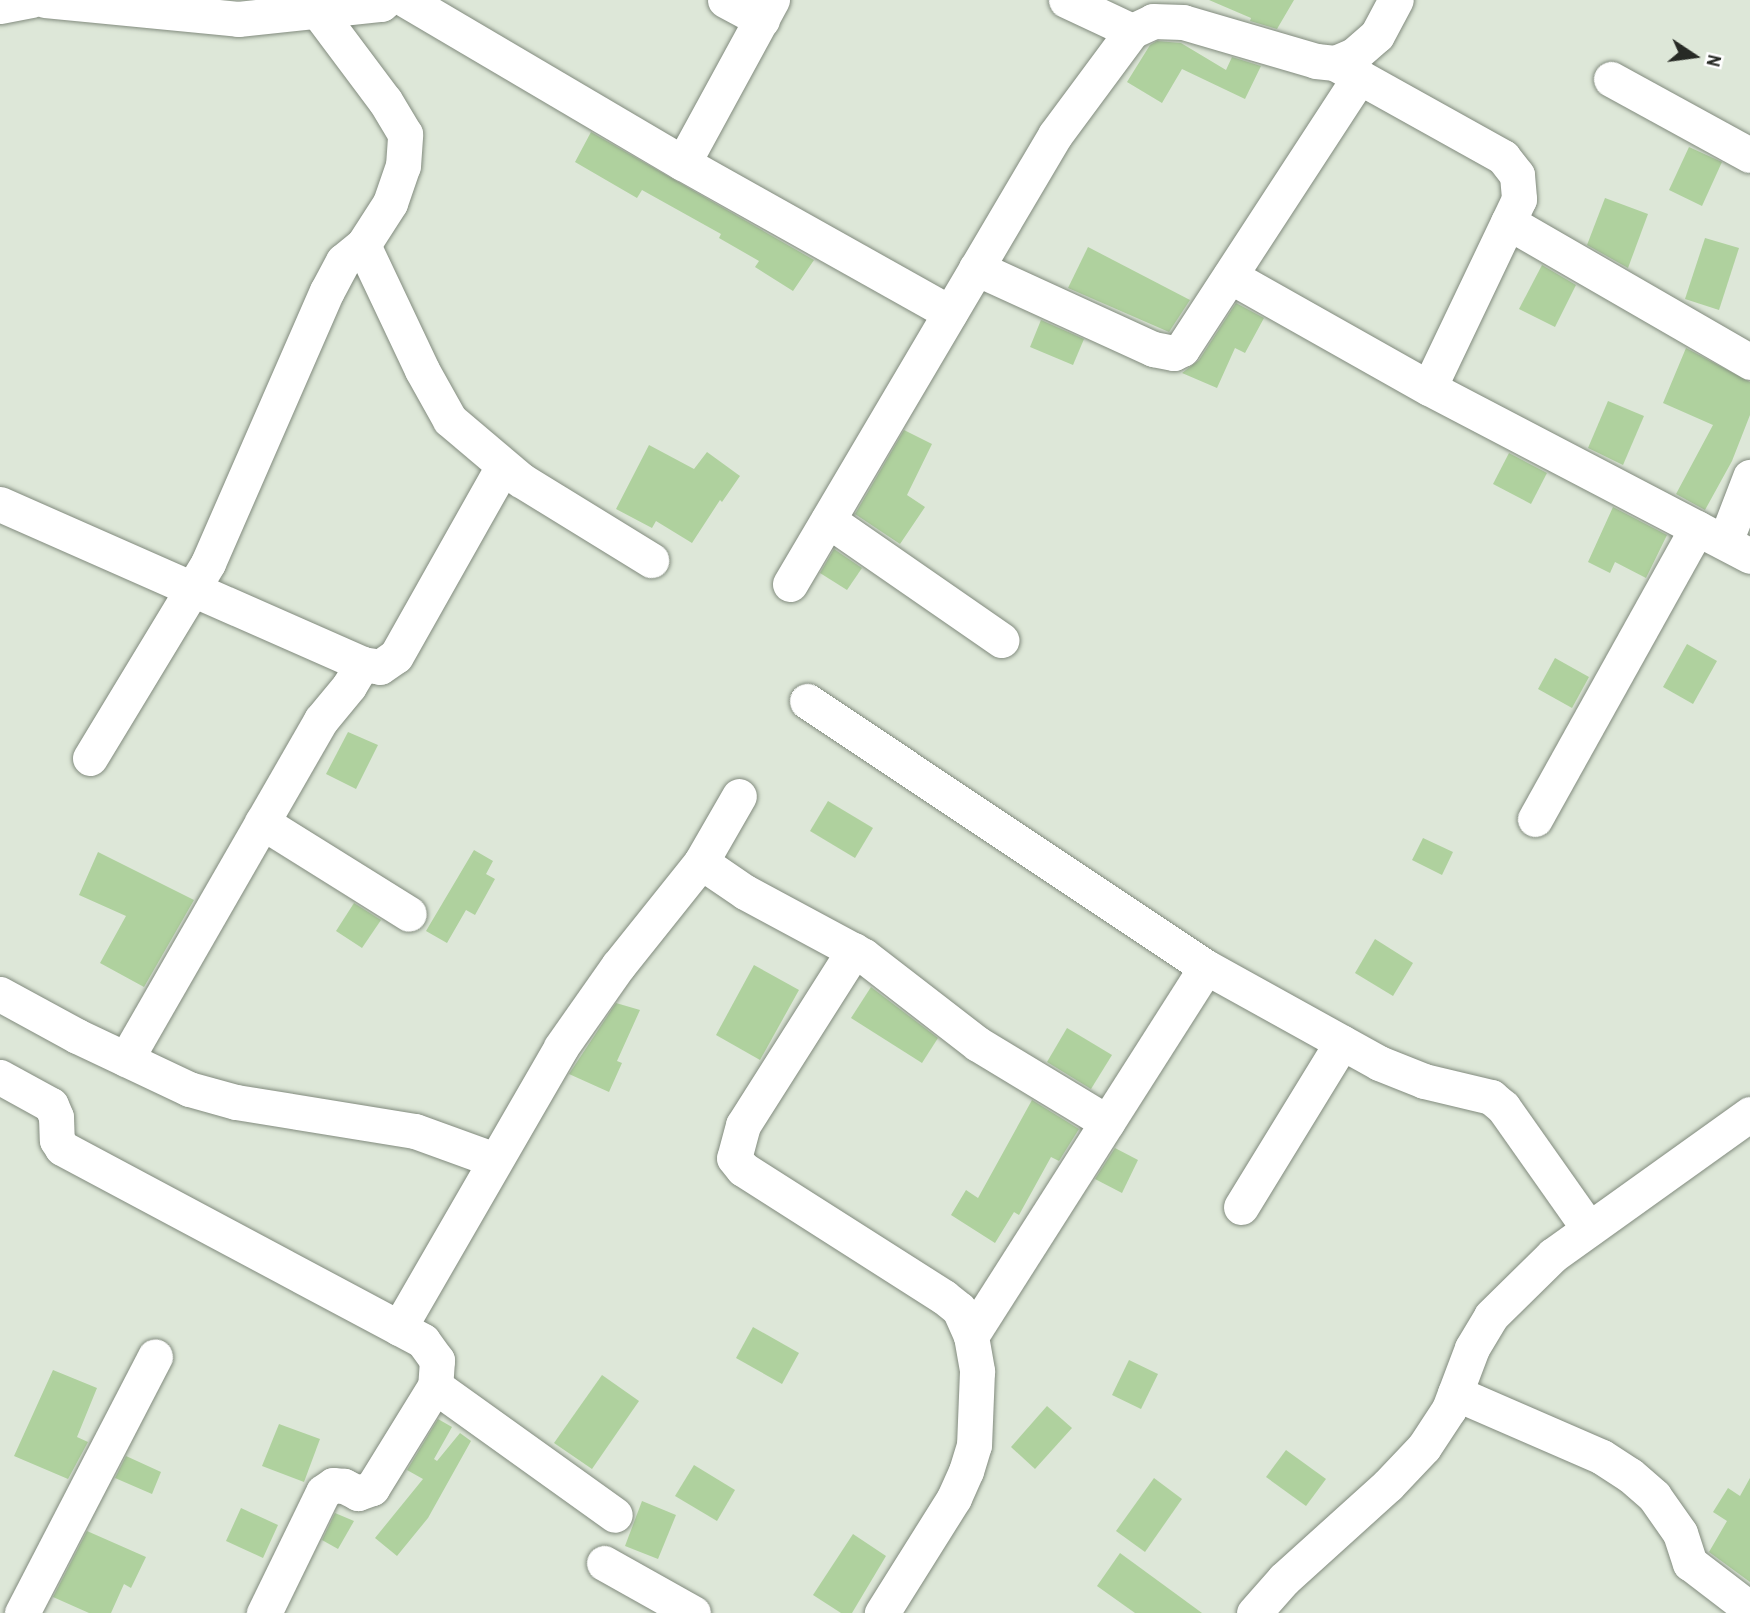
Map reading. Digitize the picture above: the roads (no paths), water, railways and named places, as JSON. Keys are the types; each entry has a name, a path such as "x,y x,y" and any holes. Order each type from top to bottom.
{"street":[{"path":"0,6 32,0"},
{"path":"65,1 238,19 275,8 317,10 381,4 386,0"},
{"path":"406,0 684,163 950,313"},
{"path":"684,163 767,10 725,0"},
{"path":"1066,0 1132,31"},
{"path":"976,268 1153,349 1174,353 1182,349 1230,276 1354,55 1377,35 1396,0"},
{"path":"90,758 208,563 327,291 343,261 363,244 390,203 403,166 405,134 385,101 317,10"},
{"path":"790,584 1055,135 1132,31 1153,21 1183,22 1347,70 1503,157 1517,175 1519,199 1429,387"},
{"path":"1612,79 1750,155"},
{"path":"1508,222 1750,362"},
{"path":"363,244 422,370 450,420 521,481 651,560"},
{"path":"1230,276 1429,387 1724,542"},
{"path":"0,503 362,664 380,667 396,656 503,466"},
{"path":"1535,819 1724,542 1750,477"},
{"path":"828,520 1001,640"},
{"path":"126,1059 321,720 349,686 362,664"},
{"path":"807,701 1206,967 1379,1063 1424,1081 1491,1097 1503,1108 1589,1229"},
{"path":"399,1328 561,1047 618,965 701,862 739,796"},
{"path":"262,822 409,914"},
{"path":"701,862 745,892 854,950 978,1044 1107,1122"},
{"path":"854,950 743,1125 734,1158 743,1169 944,1297 959,1309 971,1336 977,1371 975,1432 966,1471 954,1498 882,1613"},
{"path":"971,1336 1206,967"},
{"path":"0,995 189,1089 236,1102 415,1131 495,1160"},
{"path":"1241,1207 1342,1042"},
{"path":"0,1077 51,1105 56,1117 57,1140 62,1148 424,1341 437,1360 435,1386 372,1488 358,1493 344,1486 333,1485 323,1492 264,1613"},
{"path":"1254,1613 1284,1579 1388,1485 1424,1447 1449,1409 1472,1348 1491,1316 1553,1255 1750,1114"},
{"path":"22,1613 155,1356"},
{"path":"435,1386 615,1515"},
{"path":"1455,1393 1602,1457 1630,1475 1654,1496 1680,1532 1690,1563 1750,1609"},
{"path":"604,1563 692,1613"}]}
